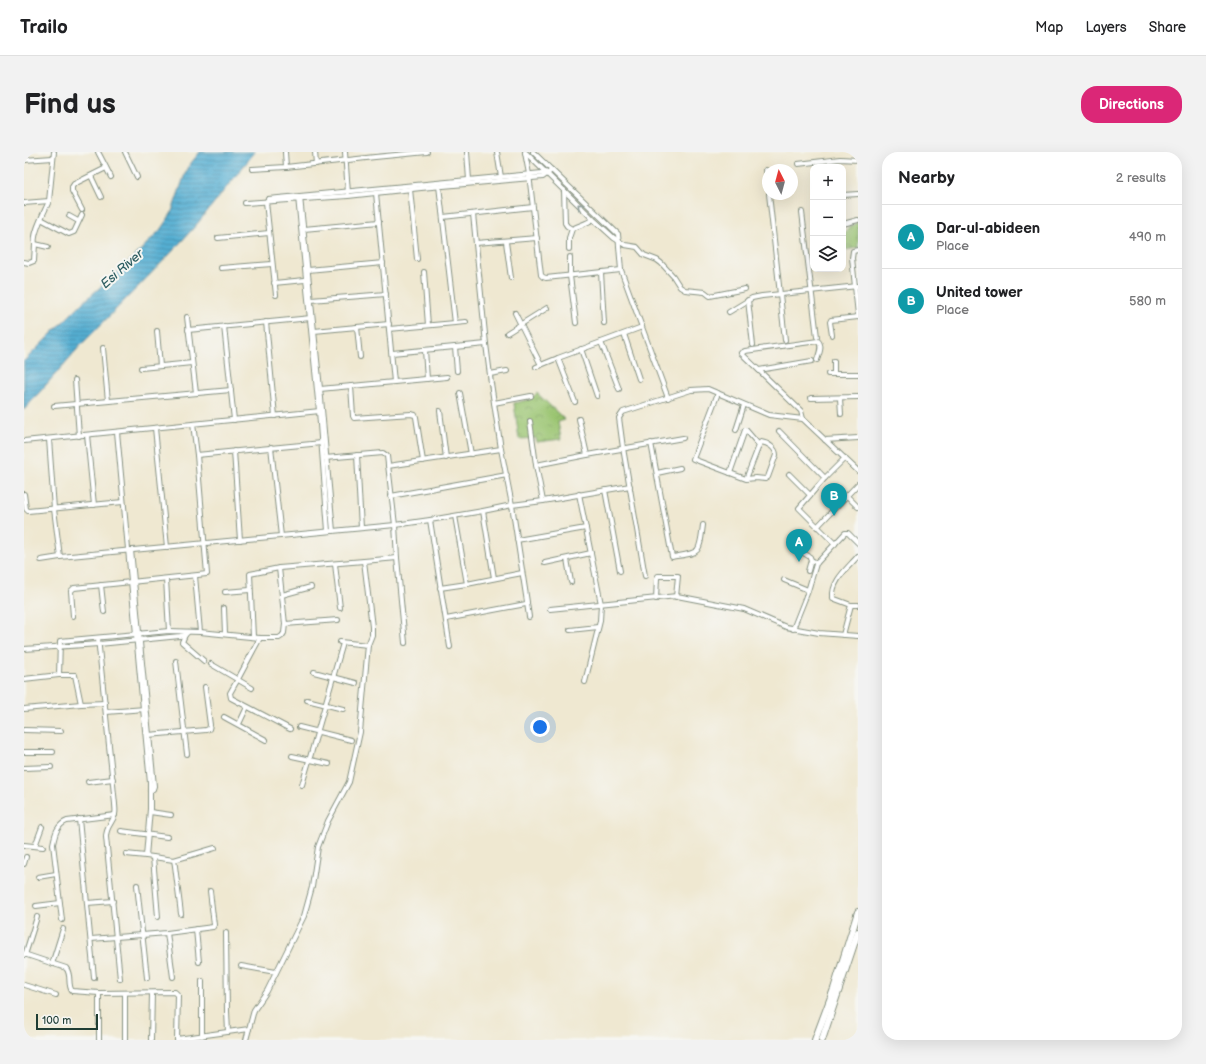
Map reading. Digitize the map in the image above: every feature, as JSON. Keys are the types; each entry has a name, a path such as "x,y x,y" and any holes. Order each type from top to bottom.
{"main road":[{"path":"815,1040 834,989 858,912"},
{"path":"822,1040 856,945 858,932"}],"street":[{"path":"24,152 24,160 53,158"},
{"path":"24,262 30,263 34,260 34,239 49,201 54,152"},
{"path":"98,152 111,177"},
{"path":"125,152 137,177"},
{"path":"285,152 286,167"},
{"path":"315,152 316,164"},
{"path":"345,152 348,194"},
{"path":"252,169 316,164 374,154 426,152"},
{"path":"467,152 469,180"},
{"path":"497,152 500,177"},
{"path":"525,152 546,174 614,238 619,242 637,247 644,255 661,263 682,288 705,292 710,296 745,289"},
{"path":"525,152 530,176 541,275 546,278 621,270"},
{"path":"533,152 618,234 621,270 668,398"},
{"path":"798,164 840,159 858,160"},
{"path":"41,219 69,234 74,232 82,213 72,191 72,187 74,184 106,168"},
{"path":"348,194 376,193 530,176 542,173 546,174 552,170"},
{"path":"91,176 101,197"},
{"path":"245,203 266,202 268,199 348,194 500,177 530,176"},
{"path":"440,186 455,323"},
{"path":"410,189 417,259"},
{"path":"564,190 565,223 572,229"},
{"path":"376,193 394,382"},
{"path":"846,195 858,194"},
{"path":"299,198 304,229 311,300 311,318 314,331 320,389 320,411"},
{"path":"299,198 305,280 311,318 330,531"},
{"path":"770,200 785,340"},
{"path":"24,203 49,201"},
{"path":"266,202 276,295"},
{"path":"443,217 533,207"},
{"path":"802,212 810,258"},
{"path":"473,214 486,344 494,403 512,504 529,617"},
{"path":"69,216 78,221"},
{"path":"569,249 569,238 572,229 582,224 589,223 593,219"},
{"path":"846,223 858,220"},
{"path":"304,229 379,222"},
{"path":"218,238 269,233"},
{"path":"476,243 506,242 537,238"},
{"path":"506,242 512,278"},
{"path":"34,244 48,247"},
{"path":"832,335 831,320 858,316 852,253 853,251 858,250"},
{"path":"570,257 570,276 576,323"},
{"path":"308,270 383,263"},
{"path":"221,268 272,264"},
{"path":"424,272 428,325"},
{"path":"601,272 604,323"},
{"path":"811,272 817,337"},
{"path":"274,283 305,280"},
{"path":"729,312 752,298 780,293 856,286"},
{"path":"311,300 386,294"},
{"path":"748,300 753,345"},
{"path":"508,333 547,308"},
{"path":"515,313 538,366 642,327"},
{"path":"187,317 196,393"},
{"path":"188,330 311,318"},
{"path":"266,322 275,416"},
{"path":"389,329 466,322"},
{"path":"314,331 389,324"},
{"path":"224,326 234,420"},
{"path":"357,327 360,357"},
{"path":"157,331 160,366"},
{"path":"624,334 639,379"},
{"path":"817,360 820,349 820,343 818,341 745,351 741,353 801,411 803,419 858,470"},
{"path":"601,342 618,389"},
{"path":"392,353 486,344"},
{"path":"455,347 457,371"},
{"path":"103,348 108,401"},
{"path":"425,350 427,379"},
{"path":"581,350 597,396"},
{"path":"558,358 575,402"},
{"path":"834,360 834,374"},
{"path":"759,370 812,361"},
{"path":"141,368 192,363"},
{"path":"490,374 507,371"},
{"path":"828,374 858,374"},
{"path":"320,389 447,377"},
{"path":"75,380 79,436"},
{"path":"351,386 354,418 415,415 423,461"},
{"path":"645,576 623,448 619,418 623,412 691,390 708,389 769,415 803,419"},
{"path":"54,406 231,390"},
{"path":"460,393 471,454"},
{"path":"718,393 693,459 746,479 765,479 768,477 776,456 774,448 764,442 761,442 746,479"},
{"path":"494,403 531,396"},
{"path":"811,398 858,397"},
{"path":"840,398 841,414"},
{"path":"736,430 744,405"},
{"path":"24,441 320,411"},
{"path":"440,411 446,458"},
{"path":"580,419 587,454"},
{"path":"530,421 543,501"},
{"path":"73,616 71,591 74,588 206,575 208,573 193,424"},
{"path":"155,428 167,547"},
{"path":"730,473 745,430 759,446"},
{"path":"779,431 825,478"},
{"path":"117,432 148,735 150,812 146,856"},
{"path":"87,435 94,505"},
{"path":"536,465 587,454 683,438"},
{"path":"825,440 858,438"},
{"path":"49,439 54,509 60,557"},
{"path":"197,454 323,442"},
{"path":"651,443 672,557 695,553 698,550 703,525"},
{"path":"271,447 281,536"},
{"path":"388,466 501,449"},
{"path":"234,451 240,540"},
{"path":"324,458 383,453 387,456 395,525 405,643"},
{"path":"357,455 361,528"},
{"path":"835,544 799,508 845,458"},
{"path":"656,473 680,468"},
{"path":"789,474 810,495"},
{"path":"391,496 507,475"},
{"path":"817,527 858,484"},
{"path":"41,560 129,550 395,525 483,511 512,504 543,501 630,486"},
{"path":"605,490 620,571"},
{"path":"24,494 26,511 123,502"},
{"path":"579,494 601,604 598,627 584,682"},
{"path":"847,496 858,507"},
{"path":"483,511 494,578"},
{"path":"455,516 467,584"},
{"path":"430,520 450,647"},
{"path":"517,540 586,528"},
{"path":"793,628 817,563 847,533 858,543"},
{"path":"797,549 810,556 812,560 817,563"},
{"path":"545,563 591,553"},
{"path":"858,556 835,583 832,594 833,598 835,599 858,605"},
{"path":"253,636 250,574 279,568 397,558"},
{"path":"567,559 571,582"},
{"path":"808,571 812,560"},
{"path":"246,1040 254,1010 267,991 304,916 312,887 318,847 328,820 349,782 360,732 368,645 372,635 364,561"},
{"path":"335,564 340,608"},
{"path":"59,675 60,641 169,631 253,636 260,638 279,638 284,633 285,624 279,568"},
{"path":"440,588 522,573"},
{"path":"195,576 200,632"},
{"path":"656,599 658,576 678,576 673,596"},
{"path":"166,579 169,631"},
{"path":"784,580 808,590"},
{"path":"101,585 104,612"},
{"path":"282,595 311,587"},
{"path":"225,592 250,590"},
{"path":"550,609 656,599 661,596 673,596 744,609 786,627 819,633 858,636"},
{"path":"446,618 527,603"},
{"path":"843,635 851,604"},
{"path":"224,608 225,634"},
{"path":"285,624 338,620"},
{"path":"570,630 598,627"},
{"path":"24,649 99,644 180,636 187,633"},
{"path":"187,633 182,642 204,661"},
{"path":"98,638 113,779 115,815 106,832 120,979"},
{"path":"260,638 230,693 230,696 231,698 290,729"},
{"path":"302,785 326,705 342,642 368,645"},
{"path":"176,661 188,754"},
{"path":"211,664 252,688"},
{"path":"314,672 356,683"},
{"path":"24,679 59,675 75,675 81,704"},
{"path":"148,735 209,729 210,725 205,687"},
{"path":"307,700 343,709"},
{"path":"24,709 105,703"},
{"path":"239,724 248,707"},
{"path":"106,712 145,709"},
{"path":"224,717 266,740"},
{"path":"300,727 351,740"},
{"path":"24,730 61,731"},
{"path":"24,752 53,752"},
{"path":"292,756 329,764"},
{"path":"24,768 51,767"},
{"path":"88,782 113,779"},
{"path":"150,812 171,815"},
{"path":"62,920 53,844 58,828 63,822 115,815"},
{"path":"79,819 94,978"},
{"path":"35,846 42,827"},
{"path":"120,831 167,837"},
{"path":"24,845 43,847"},
{"path":"126,854 174,860 215,848"},
{"path":"24,864 26,857"},
{"path":"153,857 158,917"},
{"path":"174,860 181,914"},
{"path":"38,877 56,874"},
{"path":"137,885 147,978"},
{"path":"91,939 167,933 214,927 210,891"},
{"path":"87,903 113,901"},
{"path":"36,906 60,903"},
{"path":"37,917 25,954 66,968 68,970 69,987 72,991 99,994 176,992 178,995 177,1039 195,1039 202,1036 248,1029"},
{"path":"52,964 63,929"},
{"path":"196,929 199,962"},
{"path":"167,933 174,977"},
{"path":"226,933 228,1032"},
{"path":"241,966 276,972"},
{"path":"202,981 202,1036"},
{"path":"24,986 56,995"},
{"path":"125,993 125,1040"},
{"path":"151,1040 152,993"},
{"path":"99,994 99,1040"}],"green space":[{"path":"858,222 858,248 846,250 846,232"},
{"path":"537,393 565,420 558,422 561,439 537,442 536,438 519,439 514,403 531,399"}],"water":[{"name":"Esi River","path":"200,152 255,152 197,224 171,253 81,345 24,410 24,361 79,306 134,257 160,230 171,214 185,174 191,163"}],"place":[{"name":"United tower","path":"834,516"},
{"name":"Dar-ul-abideen","path":"799,562"}]}
